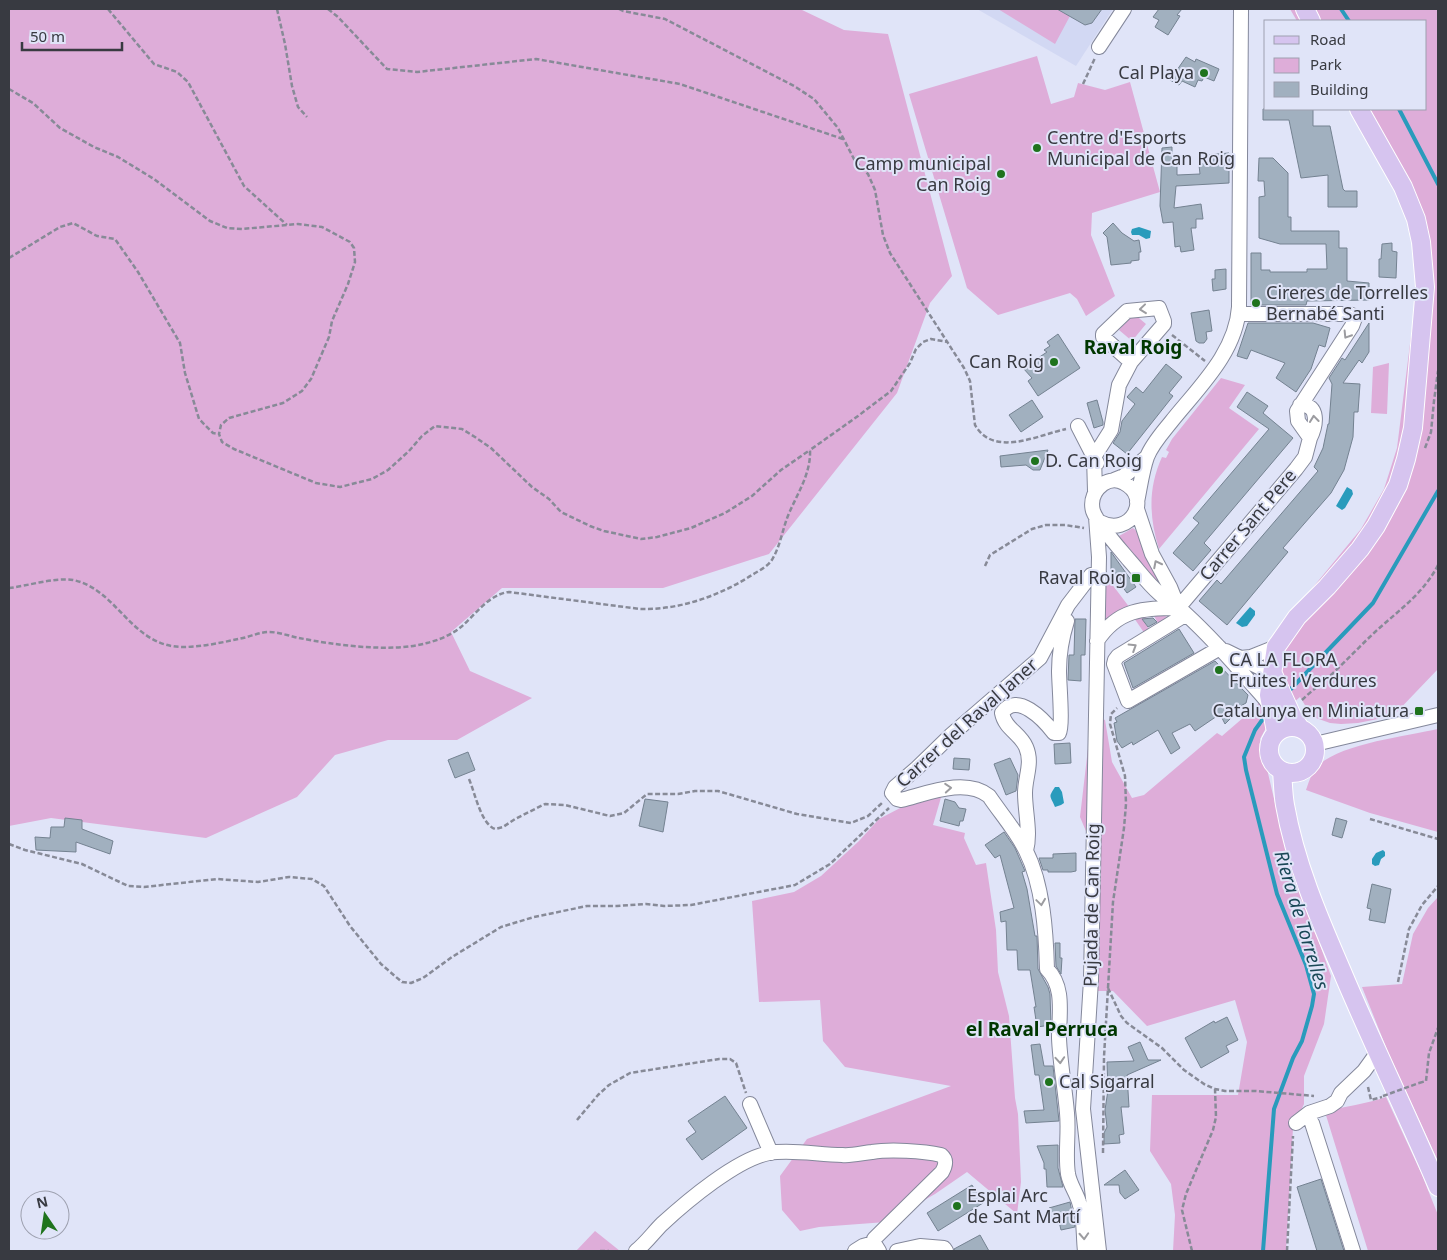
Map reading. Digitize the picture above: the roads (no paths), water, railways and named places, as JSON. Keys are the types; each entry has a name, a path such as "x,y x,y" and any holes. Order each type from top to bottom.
{"main road":[{"path":"1276,732 1269,695 1276,647 1297,617 1327,587 1360,549 1376,526 1398,485 1413,428 1425,287 1421,242 1416,219 1403,187 1360,110"},
{"path":"1273,674 1300,728"},
{"path":"1288,818 1300,777 1312,761 1315,753 1315,744 1310,734 1300,728 1285,727 1276,732 1268,750 1274,764 1282,771 1293,773 1304,770"},
{"path":"1282,771 1284,804 1297,855 1316,911 1438,1188"}],"street":[{"path":"1099,48 1124,9"},
{"path":"1096,491 1106,482 1124,476 1147,457 1165,429 1213,368 1232,338 1239,314 1241,9"},
{"path":"1131,362 1102,334 1130,310 1159,308 1164,320 1162,326 1131,362 1119,385 1111,430 1094,457 1096,491 1092,504 1098,523 1159,593 1182,611 1220,648 1272,708"},
{"name":"Carrer Sant Pere","path":"1220,648 1128,701 1114,664 1115,660 1182,611 1296,469 1305,456 1310,438 1296,417 1297,411 1352,326 1355,318 1349,314 1239,314"},
{"path":"1080,429 1100,469 1113,480 1132,488 1152,554 1182,611"},
{"path":"1098,523 1112,526 1120,525 1131,519 1137,506 1147,457"},
{"name":"Pujada de Can Roig","path":"1098,523 1098,641 1090,980 1083,1109 1099,1251"},
{"path":"1099,557 1120,525"},
{"name":"Carrer del Raval Janer","path":"1086,1251 1084,1225 1079,1201 1070,1185 1068,1172 1068,1128 1060,1060 1061,1013 1058,990 1054,976 1047,969 1046,935 1039,888 1026,851 989,796 985,793 970,789 954,788 937,789 897,797 892,791 936,748 1040,658 1068,605 1092,575 1099,575"},
{"path":"1026,851 1029,840 1025,790 1029,770 1028,754 1023,741 1004,721 1002,713 1009,706 1017,704 1037,715 1054,733 1059,733 1062,728 1059,669 1063,635 1068,620 1099,575"},
{"path":"1098,641 1106,628 1135,611 1151,608 1182,611"},
{"path":"1240,658 1251,657 1276,647"},
{"path":"1220,648 1273,674"},
{"path":"1315,744 1438,715"},
{"path":"1296,1122 1309,1113 1330,1106 1337,1101 1364,1071 1377,1053"},
{"path":"750,1104 771,1153"},
{"path":"1312,1123 1353,1251"},
{"path":"636,1251 664,1223 733,1169 749,1160 771,1153 842,1155 888,1151 934,1154 945,1158 946,1163 942,1172 887,1228 876,1236 874,1239 876,1247 863,1246 855,1251"},
{"path":"897,1251 920,1246 944,1248 946,1251"}],"water":[{"path":"1139,227 1151,231 1150,238 1146,239 1139,235 1132,235 1132,229"},
{"path":"1347,487 1352,490 1353,494 1342,510 1336,506"},
{"path":"1250,607 1255,611 1255,615 1247,626 1242,627 1236,623"},
{"path":"1055,787 1059,787 1062,792 1064,803 1055,807 1050,797"},
{"path":"1383,850 1385,856 1381,859 1379,865 1375,866 1372,864 1372,859 1376,853"}],"waterway":[{"name":"Riera de Torrelles","path":"1341,9 1348,20"},
{"name":"Riera de Torrelles","path":"1400,110 1438,184"},
{"name":"Riera de Torrelles","path":"1288,692 1373,603 1438,491"},
{"name":"Riera de Torrelles","path":"1263,1251 1274,1109 1293,1058 1302,1041 1314,994 1306,965 1277,894 1246,770 1244,757 1255,730 1265,716"}],"place":[{"name":"Cal Playa","path":"1204,73"},
{"name":"Centre d'Esports Municipal de Can Roig","path":"1037,148"},
{"name":"Camp municipal Can Roig","path":"1001,174"},
{"name":"Cireres de Torrelles Bernabé Santi","path":"1256,303"},
{"name":"Can Roig","path":"1054,362"},
{"name":"D. Can Roig","path":"1035,461"},
{"name":"Raval Roig","path":"1136,578"},
{"name":"CA LA FLORA Fruites i Verdures","path":"1219,670"},
{"name":"Catalunya en Miniatura","path":"1419,711"},
{"name":"Cal Sigarral","path":"1049,1082"},
{"name":"Esplai Arc de Sant Martí","path":"957,1206"}],"district":[{"name":"Raval Roig","path":"1133,347"},
{"name":"el Raval Perruca","path":"1042,1029"}]}
